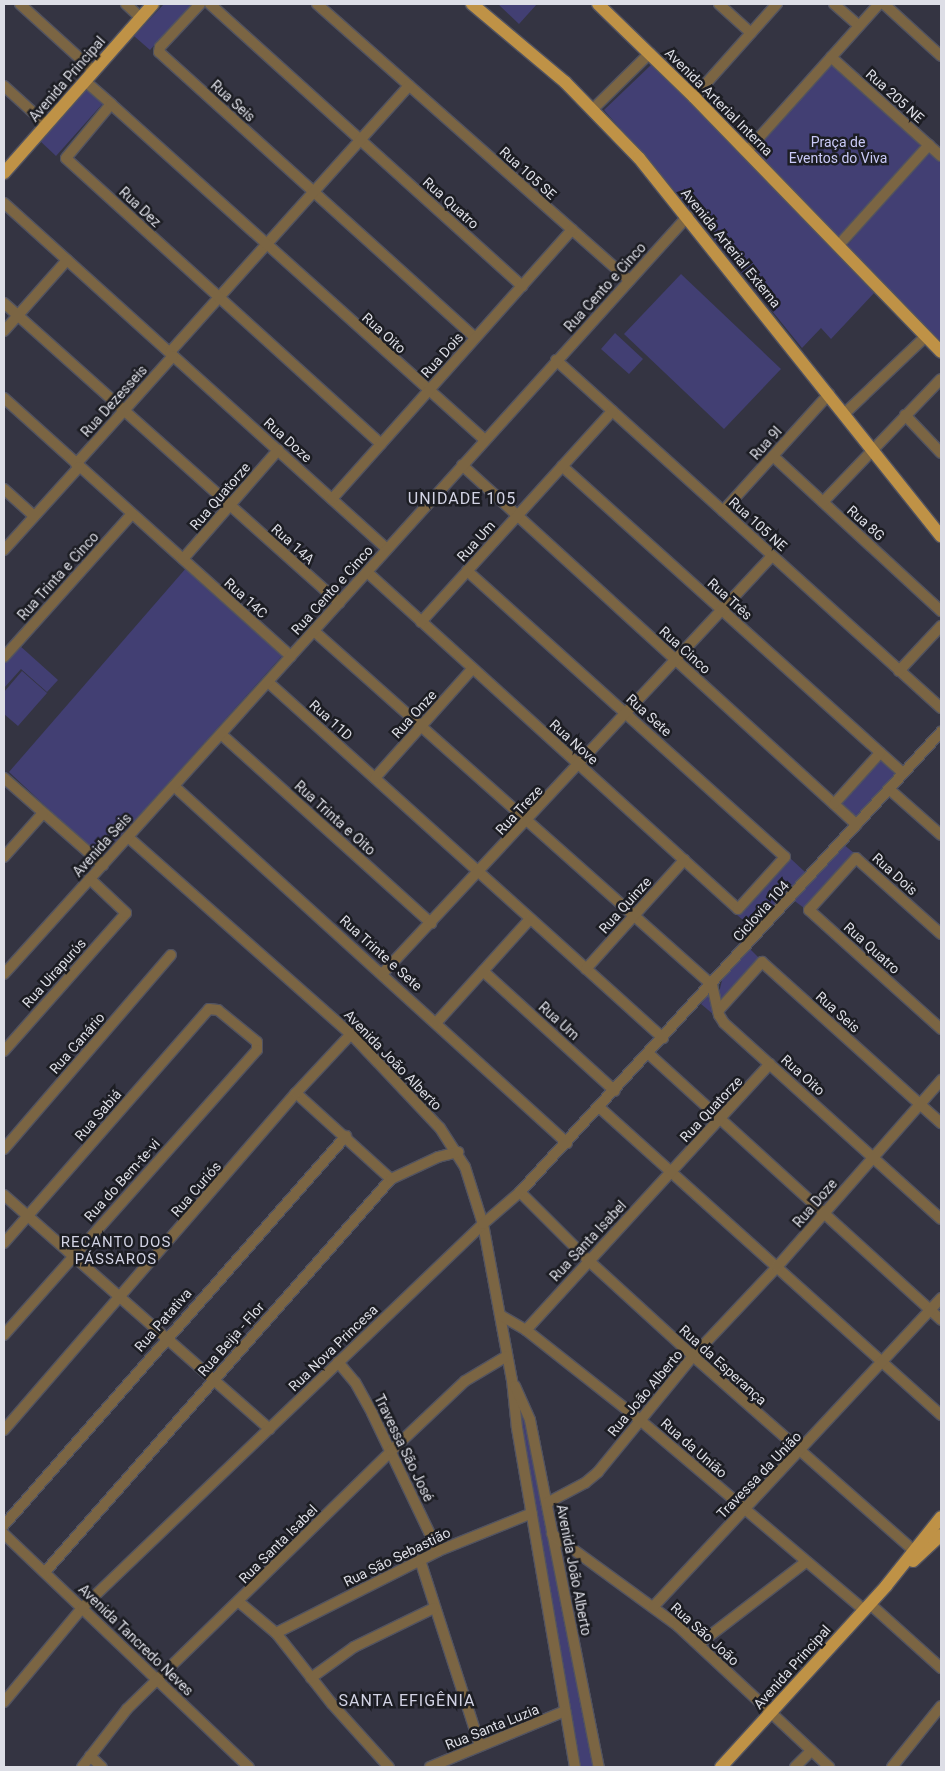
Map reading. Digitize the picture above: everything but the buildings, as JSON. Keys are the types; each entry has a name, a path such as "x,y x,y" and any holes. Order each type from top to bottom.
{"main road":[{"name":"Avenida Principal","path":"4,174 154,4"},
{"name":"Avenida Arterial Externa","path":"472,4 514,37 593,109 688,216 941,536"},
{"name":"Avenida Arterial Interna","path":"603,5 941,352"},
{"name":"Avenida Principal","path":"721,1767 886,1586 941,1517"},
{"name":"Avenida Principal","path":"886,1586 941,1535"}],"street":[{"path":"20,4 94,71"},
{"path":"126,4 141,18"},
{"name":"Rua Seis","path":"200,4 179,26 159,52 475,338"},
{"name":"Rua Quatro","path":"210,4 522,286"},
{"name":"Rua 105 SE","path":"317,4 628,280"},
{"path":"719,4 751,33"},
{"path":"694,98 777,4"},
{"path":"834,4 859,26"},
{"path":"747,151 879,4"},
{"path":"884,4 941,56"},
{"path":"593,109 650,53"},
{"name":"Rua 205 NE","path":"831,57 941,156"},
{"name":"Rua Oito","path":"85,81 428,391 485,440"},
{"path":"4,86 47,125"},
{"path":"172,354 194,325 409,86"},
{"name":"Rua Dez","path":"111,104 85,132 66,158 380,444"},
{"path":"838,246 929,145"},
{"name":"Rua Doze","path":"4,203 387,549"},
{"name":"Rua Cento e Cinco","path":"221,734 628,280 688,216"},
{"name":"Rua Dois","path":"332,499 572,230"},
{"path":"4,332 67,260"},
{"name":"Rua 14A","path":"4,303 339,603"},
{"path":"844,414 925,336"},
{"name":"Rua Dezesseis","path":"4,550 172,354"},
{"name":"Rua 105 NE","path":"556,360 941,708"},
{"path":"823,502 871,449 941,379"},
{"name":"Rua 9I","path":"723,511 829,394"},
{"name":"Rua 14C","path":"4,398 291,656"},
{"name":"Rua Um","path":"421,622 612,411"},
{"path":"905,415 941,453"},
{"name":"Rua Quatorze","path":"183,559 278,450"},
{"name":"Rua 8G","path":"772,456 941,611"},
{"path":"462,465 517,516"},
{"name":"Rua Três","path":"562,466 903,774"},
{"path":"4,489 34,516"},
{"name":"Rua Trinta e Cinco","path":"4,657 132,514"},
{"name":"Rua Cinco","path":"517,516 857,825"},
{"name":"Rua Treze","path":"480,874 772,556"},
{"name":"Rua Sete","path":"467,571 785,856 762,883"},
{"name":"Rua Nove","path":"366,572 738,909 762,883"},
{"path":"899,670 941,626"},
{"path":"314,631 712,985"},
{"name":"Rua Onze","path":"376,778 472,669"},
{"name":"Rua 11D","path":"268,682 663,1038"},
{"name":"Ciclovia 104","path":"600,1108 941,732"},
{"name":"Avenida Seis","path":"4,974 221,734"},
{"name":"Rua Trinta e Oito","path":"221,734 431,923"},
{"path":"834,804 880,753"},
{"path":"4,778 103,865"},
{"name":"Rua Trinte e Sete","path":"174,786 437,1022 567,1143"},
{"path":"889,789 941,835"},
{"path":"4,856 43,813"},
{"name":"Avenida João Alberto","path":"128,837 351,1034 440,1128 458,1152 470,1181 482,1224 508,1356 517,1428 575,1767"},
{"name":"Rua Dois","path":"832,884 856,858 941,934"},
{"name":"Rua Quinze","path":"586,969 684,860"},
{"path":"383,974 480,874"},
{"name":"Rua Uirapurύs","path":"4,1051 126,913 90,879"},
{"name":"Rua Quatro","path":"832,884 809,910 941,1029"},
{"path":"437,1022 530,919"},
{"name":"Rua Canário","path":"4,1149 171,955"},
{"name":"Rua Seis","path":"718,1011 762,962 941,1123"},
{"name":"Rua Um","path":"483,971 615,1091"},
{"name":"Rua Oito","path":"712,985 718,1011 724,1023 941,1219"},
{"name":"Rua do Bem-te-vi","path":"4,1335 257,1050 257,1042 213,1008"},
{"name":"Rua Sabiá","path":"4,1243 213,1008"},
{"name":"Rua Curiós","path":"4,1430 296,1093 351,1034"},
{"path":"649,1054 941,1320"},
{"name":"Rua Quatorze","path":"671,1172 770,1064"},
{"path":"873,1158 941,1080"},
{"path":"296,1093 346,1136 391,1179"},
{"path":"600,1108 941,1415"},
{"name":"Rua Nova Princesa","path":"4,1702 8,1688 83,1608 482,1224 520,1192 600,1108"},
{"name":"Rua Patativa","path":"4,1525 166,1337 346,1136"},
{"name":"Rua Beija - Flor","path":"45,1572 391,1179 438,1157 458,1152"},
{"name":"Rua Doze","path":"777,1267 873,1158"},
{"name":"Rua Santa Isabel","path":"526,1330 671,1172"},
{"name":"Rua da Esperança","path":"520,1192 589,1261 693,1356 800,1453 914,1551"},
{"path":"4,1195 215,1379 269,1429"},
{"name":"Rua João Alberto","path":"547,1503 585,1483 693,1356 777,1267"},
{"path":"883,1362 941,1298"},
{"name":"Rua da União","path":"500,1315 526,1330 640,1420 806,1562 867,1607 941,1668"},
{"name":"Rua Santa Isabel","path":"82,1767 127,1708 239,1602 391,1451 465,1381 508,1356"},
{"name":"Travessa São José","path":"338,1362 354,1382 391,1451 438,1551"},
{"name":"Travessa da União","path":"654,1606 800,1453 883,1362"},
{"name":"Avenida João Alberto","path":"512,1380 530,1420 599,1767"},
{"name":"Rua São Sebastião","path":"276,1633 438,1551 532,1513"},
{"name":"Avenida Tancredo Neves","path":"4,1534 249,1767"},
{"name":"Rua São João","path":"552,1534 654,1606 699,1644 829,1767"},
{"path":"420,1560 480,1746"},
{"path":"699,1644 806,1562"},
{"path":"239,1602 276,1633 311,1678 389,1767"},
{"path":"311,1678 354,1647 434,1608"},
{"path":"892,1767 941,1706"},
{"name":"Rua Santa Luzia","path":"430,1767 565,1712"},
{"path":"795,1767 810,1751"},
{"path":"90,1756 102,1767"}],"green space":[{"path":"164,4 192,4 150,50 134,36"},
{"path":"498,4 537,4 519,24"},
{"name":"Praça de Eventos do Viva","path":"831,62 924,145 839,239 753,149"},
{"path":"651,65 744,155 875,292 831,339 821,328 802,348 680,197 604,110"},
{"path":"89,86 105,101 56,156 39,140"},
{"path":"929,149 941,160 941,344 846,247"},
{"path":"681,274 781,369 724,429 624,334"},
{"path":"615,333 643,359 629,374 601,349"},
{"path":"187,567 282,656 101,858 9,772"},
{"path":"19,645 58,680 47,692 21,669 4,688 4,663"},
{"path":"22,671 47,693 18,726 4,714 4,692"},
{"path":"881,758 897,772 854,818 838,804"},
{"path":"843,844 854,853 804,908 792,899"},
{"path":"790,858 805,872 754,929 737,915"},
{"path":"750,949 760,959 721,1001 719,993 722,980"},
{"path":"710,993 714,1015 701,1004"},
{"path":"515,1395 526,1423 594,1767 581,1767"}],"district":[{"name":"UNIDADE 105","path":"462,499"},
{"name":"RECANTO DOS PÁSSAROS","path":"116,1250"},
{"name":"SANTA EFIGÊNIA","path":"407,1701"}]}
